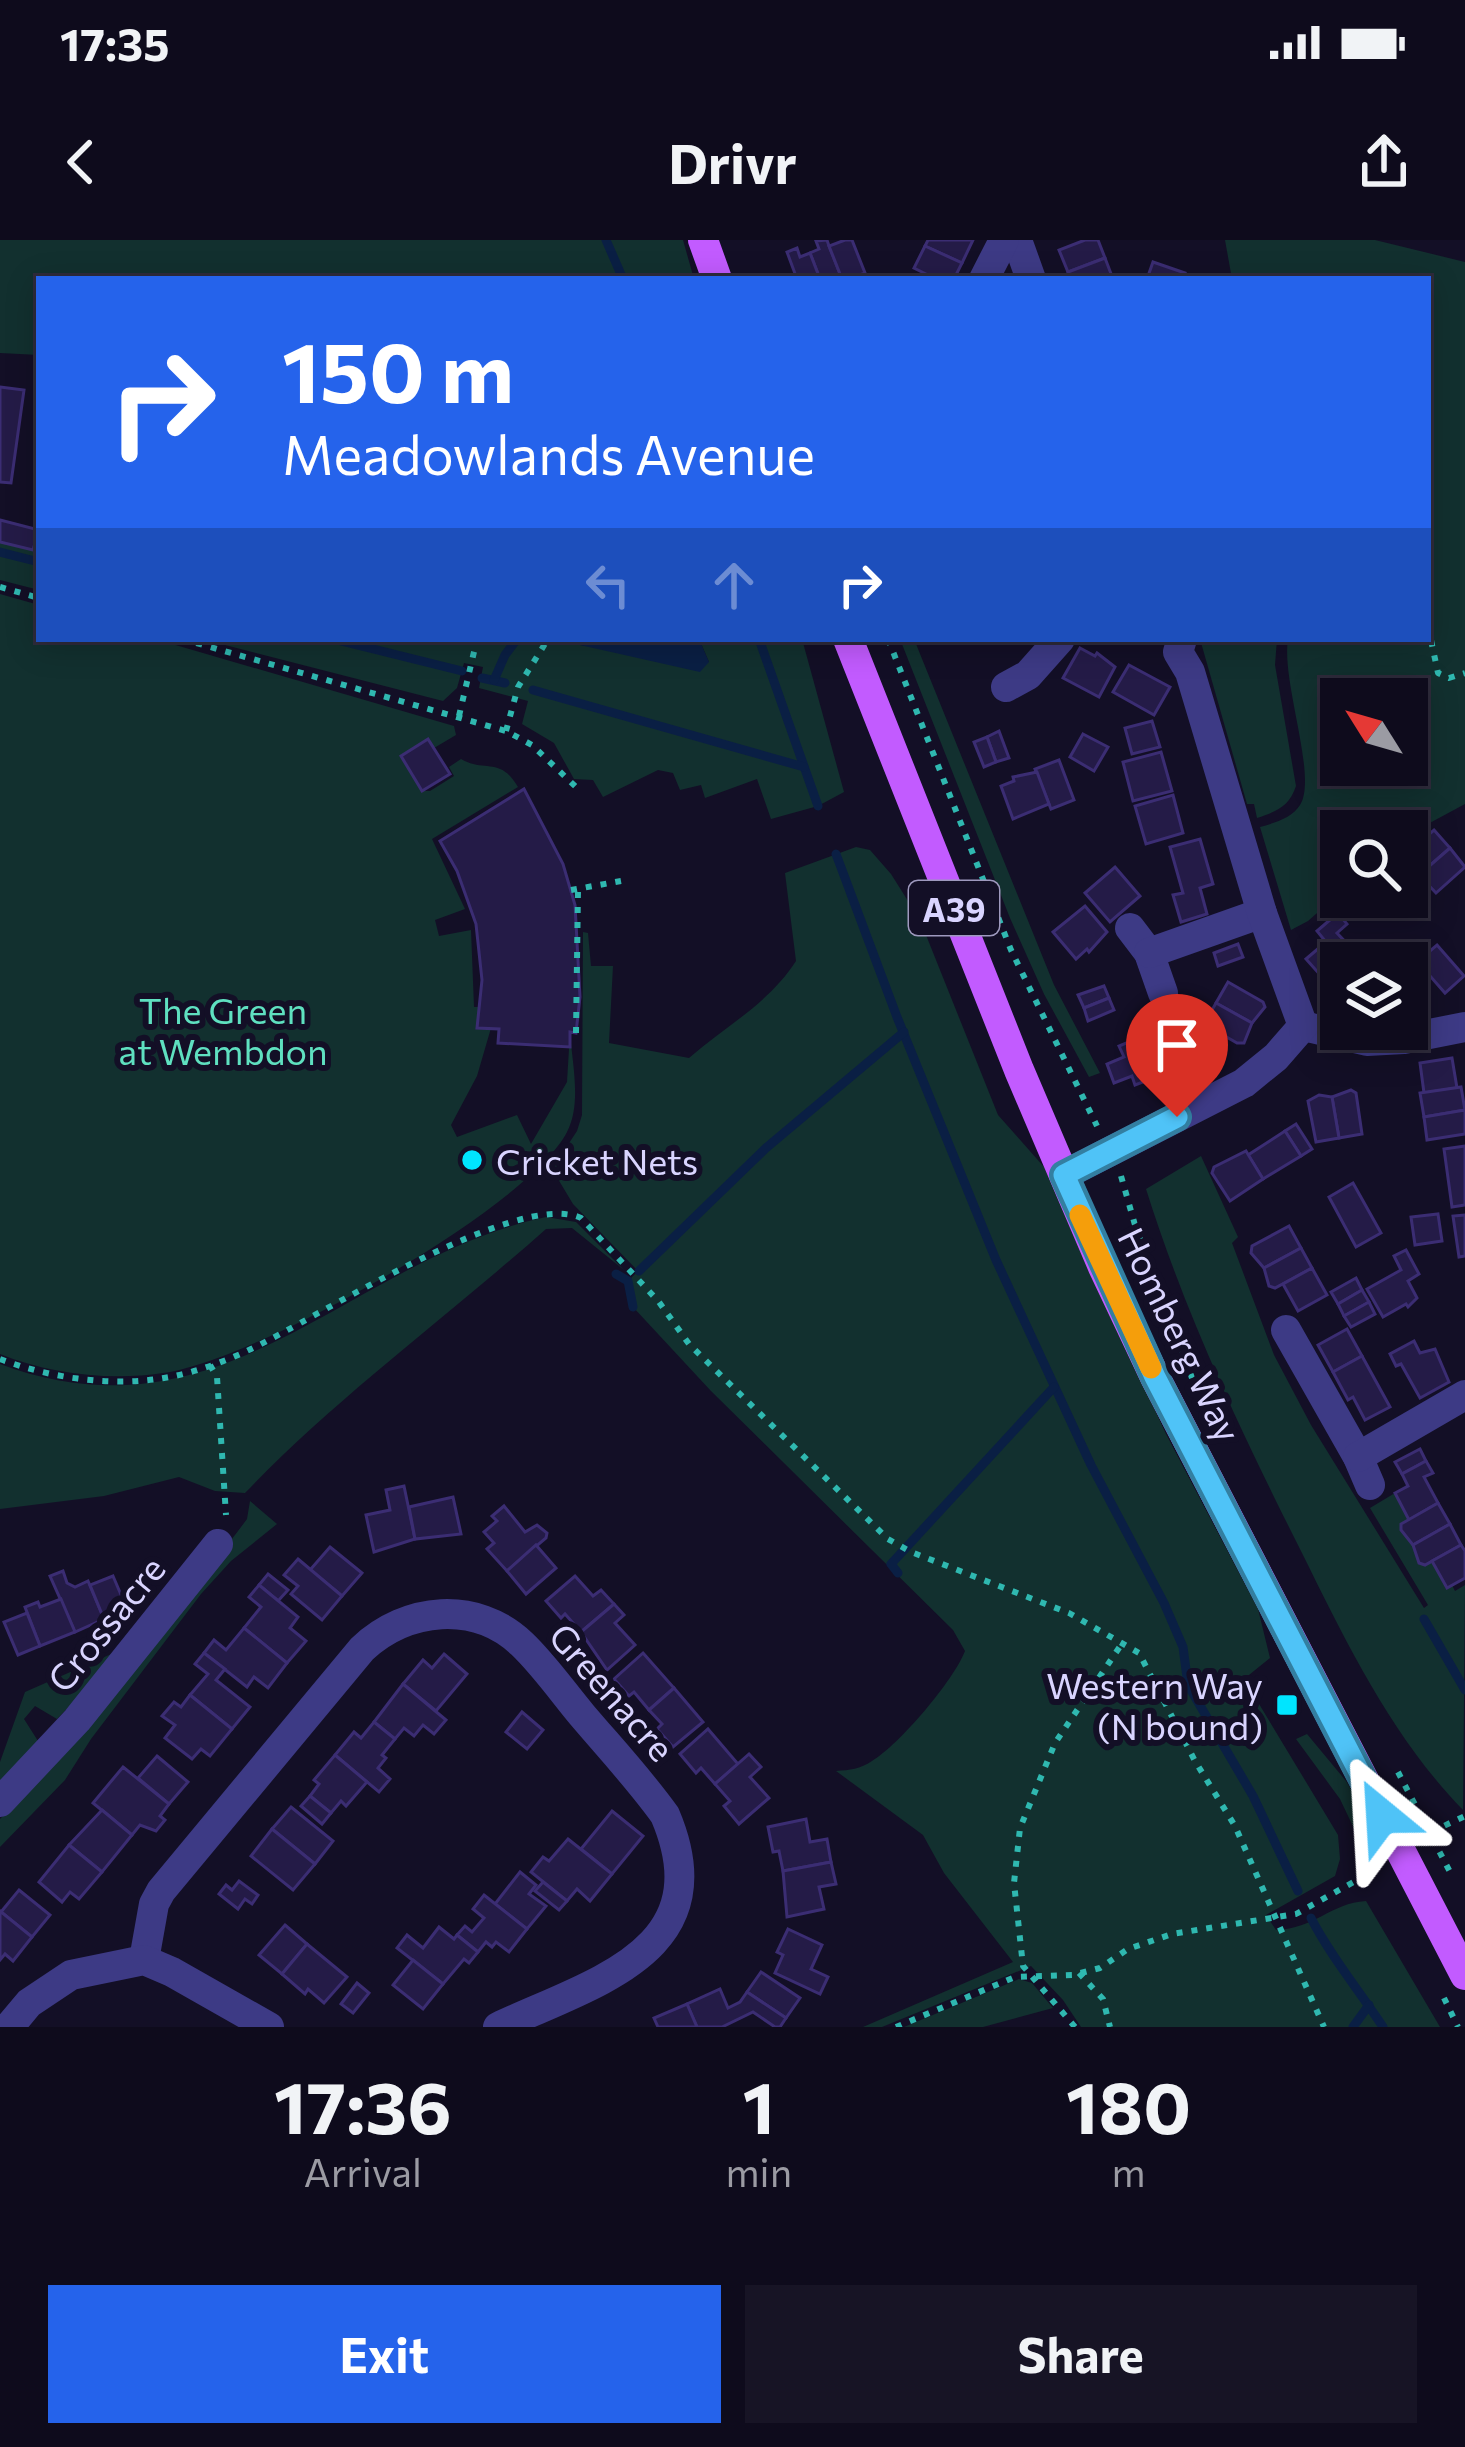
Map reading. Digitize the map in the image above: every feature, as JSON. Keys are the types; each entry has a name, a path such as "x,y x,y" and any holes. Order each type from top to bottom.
{"main road":[{"path":"704,240 717,276"},
{"name":"Homberg Way","path":"849,642 1064,1175 1155,1377 1465,1975"}],"street":[{"path":"986,276 1004,240"},
{"path":"1017,240 1030,276"},
{"path":"1006,687 1028,675 1057,642"},
{"path":"1172,643 1190,672 1262,913 1303,1026"},
{"path":"1150,953 1262,913"},
{"path":"1130,928 1150,953 1163,993"},
{"path":"1303,1026 1367,1041 1404,1040 1462,1024"},
{"path":"1064,1175 1244,1083 1303,1026"},
{"path":"1286,1330 1364,1471 1465,1395"},
{"name":"Crossacre","path":"0,1802 77,1720 218,1544"},
{"name":"Greenacre","path":"143,1960 161,1891 362,1649 408,1619 462,1615 488,1621 524,1646 665,1815 678,1848 680,1872 671,1918 645,1954 498,2027"},
{"path":"9,2027 28,2003 71,1975 143,1960 269,2027"}],"path":[{"path":"0,587 36,597"},
{"path":"1431,640 1438,673 1449,678 1465,673"},
{"path":"193,642 506,731 532,745 576,787"},
{"path":"459,716 476,642"},
{"path":"506,731 518,687 546,642"},
{"path":"889,642 1011,950 1126,1187 1135,1225 1194,1381"},
{"path":"576,1033 575,890 621,881"},
{"path":"0,1360 48,1374 120,1381 164,1378 210,1365 304,1323 450,1245 527,1217 572,1214 635,1275 689,1344 888,1540 1069,1613 1123,1642 1147,1664 1195,1761 1234,1826 1324,2027"},
{"path":"210,1365 217,1377 228,1505 218,1544"},
{"path":"1075,2027 1022,1966 1014,1882 1020,1828 1054,1742 1123,1642"},
{"path":"1396,1769 1456,1886"},
{"path":"896,2027 1016,1977 1079,1973 1172,1934 1296,1914 1430,1832 1465,1816"},
{"path":"1079,1973 1103,1999 1110,2027"}],"green space":[{"path":"0,240 683,240 693,276 36,276 36,355 0,353"},
{"path":"1225,240 1375,240 1465,262 1465,804 1428,824 1428,810 1320,810 1320,910 1291,930 1260,827 1292,813 1304,792 1288,642 1431,642 1431,276 1231,276"},
{"path":"0,542 36,550 36,589 0,580"},
{"name":"The Green at Wembdon","path":"0,594 36,604 36,642 165,642 454,726 456,735 434,748 428,739 401,756 422,791 454,776 449,767 461,759 498,768 518,787 432,839 465,909 435,920 439,936 471,930 474,1007 480,1007 477,1027 491,1028 477,1076 451,1125 457,1137 517,1115 531,1144 567,1082 570,1032 575,1096 567,1132 541,1165 444,1240 319,1313 204,1363 122,1376 39,1367 0,1354"},
{"path":"214,642 578,642 709,662 700,642 803,642 844,792 818,806 771,819 757,779 705,798 701,785 680,790 673,773 658,770 603,797 593,780 574,779 554,743 522,724 528,701 479,688 483,667 464,663 457,688 443,701"},
{"path":"901,642 915,642 1054,985 1100,1073 1089,1077 1010,918"},
{"path":"1201,642 1277,642 1275,665 1296,786 1281,807 1257,818 1254,804 1247,804"},
{"path":"856,847 870,850 920,920 998,1115 1044,1167 1166,1434 1258,1609 1270,1658 1244,1679 1338,1835 1340,1859 1335,1876 1266,1915 1276,1930 1289,1929 1366,1901 1440,2027 1081,2027 1031,1966 882,2027 863,2027 1013,1962 944,1873 923,1835 836,1771 868,1764 896,1741 938,1694 965,1651 953,1630 711,1391 633,1307 628,1281 638,1271 573,1204 552,1169 582,1115 583,932 588,933 591,966 613,966 609,1043 689,1058 760,1002 796,961 785,873"},
{"path":"1201,1156 1238,1237 1232,1243 1274,1355 1311,1425 1424,1608 1428,1605 1370,1508 1395,1493 1409,1520 1401,1530 1419,1562 1432,1561 1447,1588 1452,1585 1455,1591 1465,1585 1463,1810 1414,1752 1354,1655 1258,1464 1197,1329 1146,1189"},
{"path":"546,1217 576,1222 624,1270 572,1228 546,1229 355,1390 245,1493 215,1491 179,1477 104,1496 0,1509 0,1364 80,1384 152,1382 219,1365 283,1338 475,1239"},
{"path":"250,1501 277,1524 231,1561 201,1594 65,1780 0,1847 0,1819 59,1757 235,1535 247,1519"},
{"path":"137,1635 57,1719 35,1706 24,1719 38,1741 0,1786 0,1762 25,1692 118,1651"},
{"path":"1307,1734 1346,1781 1385,1847 1368,1858 1340,1799 1296,1739"},
{"path":"1019,1979 1032,1983 1053,2008 983,2027 904,2027"}],"water":[{"path":"578,642 700,642 709,662 700,672"}],"building":[{"path":"827,240 841,276 819,276 810,253 819,249 816,241"},
{"path":"852,240 865,273 841,276 829,246"},
{"path":"928,240 973,240 962,263 925,246"},
{"path":"1098,240 1105,258 1068,272 1059,250"},
{"path":"925,246 962,263 956,276 925,276 914,268"},
{"path":"797,248 800,257 810,253 819,276 796,276 787,252"},
{"path":"1105,258 1112,276 1070,276 1068,272"},
{"path":"1153,262 1185,273 1184,276 1148,276"},
{"path":"0,387 24,390 11,483 0,482"},
{"path":"0,520 36,529 33,550 0,542"},
{"path":"1080,648 1097,653 1115,667 1099,697 1063,678"},
{"path":"1129,665 1170,687 1154,715 1113,692"},
{"path":"1152,721 1160,747 1132,754 1125,728"},
{"path":"999,731 1009,758 996,762 987,737"},
{"path":"1083,734 1108,747 1094,771 1070,757"},
{"path":"987,737 996,762 984,767 974,742"},
{"path":"428,739 450,774 422,791 401,756"},
{"path":"1161,752 1172,791 1133,801 1123,762"},
{"path":"1059,760 1074,800 1051,809 1035,769"},
{"path":"1037,772 1049,804 1013,819 1001,786 1014,781 1013,777"},
{"path":"524,789 563,864 575,905 580,997 570,1047 498,1043 499,1029 477,1028 482,980 476,924 457,871 440,841"},
{"path":"1173,795 1183,833 1146,844 1135,806"},
{"path":"1434,830 1450,848 1428,867 1428,835"},
{"path":"1200,839 1213,884 1200,888 1207,914 1181,922 1173,895 1183,893 1170,847"},
{"path":"1450,848 1465,867 1436,893 1428,885 1428,867"},
{"path":"1115,867 1140,896 1110,922 1085,893"},
{"path":"1085,906 1107,932 1076,959 1053,932"},
{"path":"1332,918 1342,918 1347,924 1337,933 1345,942 1326,942 1317,931"},
{"path":"1238,944 1243,957 1218,966 1214,953"},
{"path":"1437,945 1464,976 1445,993 1431,977 1428,980 1428,953"},
{"path":"1320,947 1320,975 1306,959"},
{"path":"1228,982 1263,1002 1265,1007 1252,1023 1216,1003"},
{"path":"1104,986 1109,998 1084,1008 1078,995"},
{"path":"1109,998 1114,1010 1088,1021 1084,1008"},
{"path":"1216,1003 1252,1023 1244,1043 1204,1024"},
{"path":"1197,1031 1208,1059 1164,1076 1154,1048 1166,1043 1164,1036 1170,1034 1173,1040"},
{"path":"1143,1036 1159,1076 1135,1085 1132,1076 1114,1083 1107,1064 1124,1057 1119,1046"},
{"path":"1452,1058 1457,1088 1424,1093 1420,1063"},
{"path":"1461,1087 1465,1110 1424,1117 1420,1093"},
{"path":"1351,1090 1356,1093 1362,1134 1339,1138 1332,1097"},
{"path":"1319,1095 1332,1097 1339,1138 1316,1142 1308,1101"},
{"path":"1465,1110 1465,1134 1427,1140 1424,1117"},
{"path":"1296,1124 1312,1149 1301,1156 1285,1131"},
{"path":"1285,1131 1301,1156 1263,1179 1248,1155"},
{"path":"1465,1146 1465,1205 1452,1207 1444,1149"},
{"path":"1246,1151 1263,1179 1230,1201 1212,1173 1214,1167"},
{"path":"1353,1183 1381,1233 1356,1247 1329,1197"},
{"path":"1438,1214 1442,1241 1415,1245 1411,1217"},
{"path":"1465,1215 1465,1256 1459,1257 1453,1216"},
{"path":"1289,1226 1301,1248 1264,1268 1251,1253 1252,1246"},
{"path":"1301,1248 1312,1268 1275,1288 1269,1286 1264,1268"},
{"path":"1406,1250 1419,1274 1408,1281 1417,1298 1383,1317 1367,1289 1401,1270 1394,1256"},
{"path":"1312,1268 1327,1295 1298,1311 1283,1284"},
{"path":"1356,1278 1362,1290 1338,1304 1331,1292"},
{"path":"1362,1290 1369,1302 1344,1316 1338,1304"},
{"path":"1369,1302 1375,1314 1351,1327 1344,1316"},
{"path":"1347,1329 1362,1356 1333,1372 1318,1345"},
{"path":"1414,1341 1420,1353 1435,1349 1449,1382 1420,1398 1390,1354"},
{"path":"1362,1356 1390,1407 1365,1420 1333,1372"},
{"path":"1420,1449 1426,1461 1402,1474 1395,1462"},
{"path":"1426,1461 1433,1473 1424,1477 1438,1503 1409,1520 1395,1493 1408,1486 1402,1474"},
{"path":"404,1486 415,1539 374,1552 366,1515 390,1510 386,1490"},
{"path":"453,1497 461,1534 415,1539 409,1507"},
{"path":"1438,1503 1450,1524 1413,1545 1401,1524"},
{"path":"504,1506 525,1532 537,1525 547,1533 507,1571 487,1549 494,1543 484,1532"},
{"path":"1450,1524 1461,1545 1425,1565 1419,1563 1413,1545"},
{"path":"536,1545 556,1568 526,1594 507,1571"},
{"path":"1461,1545 1465,1578 1447,1588 1432,1561"},
{"path":"330,1547 362,1573 342,1596 310,1570"},
{"path":"298,1559 342,1596 322,1620 291,1594 298,1586 284,1575"},
{"path":"63,1571 67,1583 75,1587 88,1581 104,1619 75,1632 50,1576"},
{"path":"268,1574 288,1590 278,1601 259,1585"},
{"path":"113,1576 127,1609 104,1619 90,1585"},
{"path":"575,1576 593,1596 601,1590 614,1604 581,1632 546,1601"},
{"path":"259,1585 298,1617 290,1628 306,1641 287,1663 244,1628 261,1607 249,1597"},
{"path":"61,1599 75,1632 40,1646 25,1607"},
{"path":"614,1604 624,1615 615,1623 635,1645 607,1670 581,1632"},
{"path":"27,1613 40,1646 18,1655 4,1622"},
{"path":"244,1628 287,1663 268,1688 254,1677 247,1687 204,1653 214,1640 226,1650"},
{"path":"204,1653 225,1669 216,1680 250,1707 232,1729 190,1695 208,1674 195,1664"},
{"path":"643,1653 674,1688 649,1710 614,1679"},
{"path":"444,1654 467,1674 436,1711 403,1684 423,1660 432,1668"},
{"path":"403,1684 446,1720 434,1734 423,1725 414,1736 404,1728 395,1739 374,1722"},
{"path":"674,1688 703,1722 673,1747 657,1729 662,1724 649,1710"},
{"path":"190,1695 232,1729 210,1756 201,1749 192,1759 165,1738 175,1725 162,1716 174,1702 181,1707"},
{"path":"522,1712 543,1730 527,1749 506,1732"},
{"path":"374,1722 395,1739 378,1768 390,1779 379,1792 335,1755 354,1732 361,1738"},
{"path":"708,1729 738,1764 715,1784 701,1768 696,1773 680,1754"},
{"path":"749,1754 761,1767 750,1777 769,1798 739,1824 724,1806 730,1801 715,1784"},
{"path":"335,1755 367,1782 346,1806 341,1801 331,1813 310,1796 319,1784 314,1780"},
{"path":"157,1756 188,1782 169,1804 138,1778"},
{"path":"123,1767 169,1804 156,1831 140,1825 132,1835 93,1803"},
{"path":"310,1796 331,1813 322,1824 301,1806"},
{"path":"291,1807 333,1841 315,1864 272,1829"},
{"path":"102,1810 132,1835 102,1872 69,1845"},
{"path":"612,1811 643,1836 612,1874 581,1849"},
{"path":"806,1819 810,1842 827,1839 831,1862 783,1871 768,1827"},
{"path":"272,1829 315,1864 293,1890 251,1856"},
{"path":"568,1839 612,1874 590,1901 577,1889 567,1901 531,1872 543,1857 549,1861"},
{"path":"69,1845 102,1872 79,1899 70,1892 62,1902 39,1882"},
{"path":"831,1862 836,1884 819,1887 824,1909 787,1917 783,1871"},
{"path":"520,1872 536,1885 529,1894 546,1906 527,1929 495,1904"},
{"path":"239,1881 258,1895 252,1904 245,1899 238,1909 219,1894 226,1885 232,1890"},
{"path":"543,1882 567,1901 559,1910 535,1891"},
{"path":"19,1890 50,1915 32,1937 1,1912"},
{"path":"484,1895 527,1929 509,1952 496,1942 492,1947 486,1942 478,1952 457,1935 465,1926 472,1932 484,1918 473,1909"},
{"path":"0,1911 32,1937 13,1961 5,1954 0,1960"},
{"path":"285,1925 307,1944 282,1974 259,1955"},
{"path":"439,1927 478,1952 469,1963 464,1959 443,1984 397,1948 407,1935 423,1948"},
{"path":"788,1929 822,1945 811,1969 828,1977 820,1994 775,1973 783,1955 777,1952"},
{"path":"307,1944 347,1977 324,2003 282,1974"},
{"path":"413,1960 443,1984 423,2009 393,1985"},
{"path":"761,1972 800,1998 786,2018 747,1992"},
{"path":"357,1983 369,1993 353,2013 341,2004"},
{"path":"720,1989 728,2008 747,1992 786,2018 775,2027 753,2012 722,2027 697,2027 687,2004"},
{"path":"687,2004 697,2027 658,2027 654,2018"}],"waterway":[{"path":"606,240 622,276"},
{"path":"0,552 36,561"},
{"path":"345,642 462,671"},
{"path":"494,680 515,642"},
{"path":"760,642 818,806"},
{"path":"482,678 505,683"},
{"path":"533,690 804,767"},
{"path":"836,854 996,1260 1091,1465 1164,1603 1183,1647 1188,1685 1253,1796 1298,1891"},
{"path":"639,1271 766,1148 904,1032"},
{"path":"616,1274 628,1281 633,1307"},
{"path":"898,1573 891,1564 1054,1387"},
{"path":"1424,1619 1465,1690"},
{"path":"1311,1918 1383,2027"},
{"path":"1353,2027 1369,2005"}],"slow traffic":[{"path":"1080,1215 1151,1368"}],"place":[{"name":"Cricket Nets","path":"472,1160"},
{"name":"Western Way (N bound)","path":"1287,1705"}],"route":[{"path":"1177,1117 1064,1175 1155,1377 1382,1816"}]}
